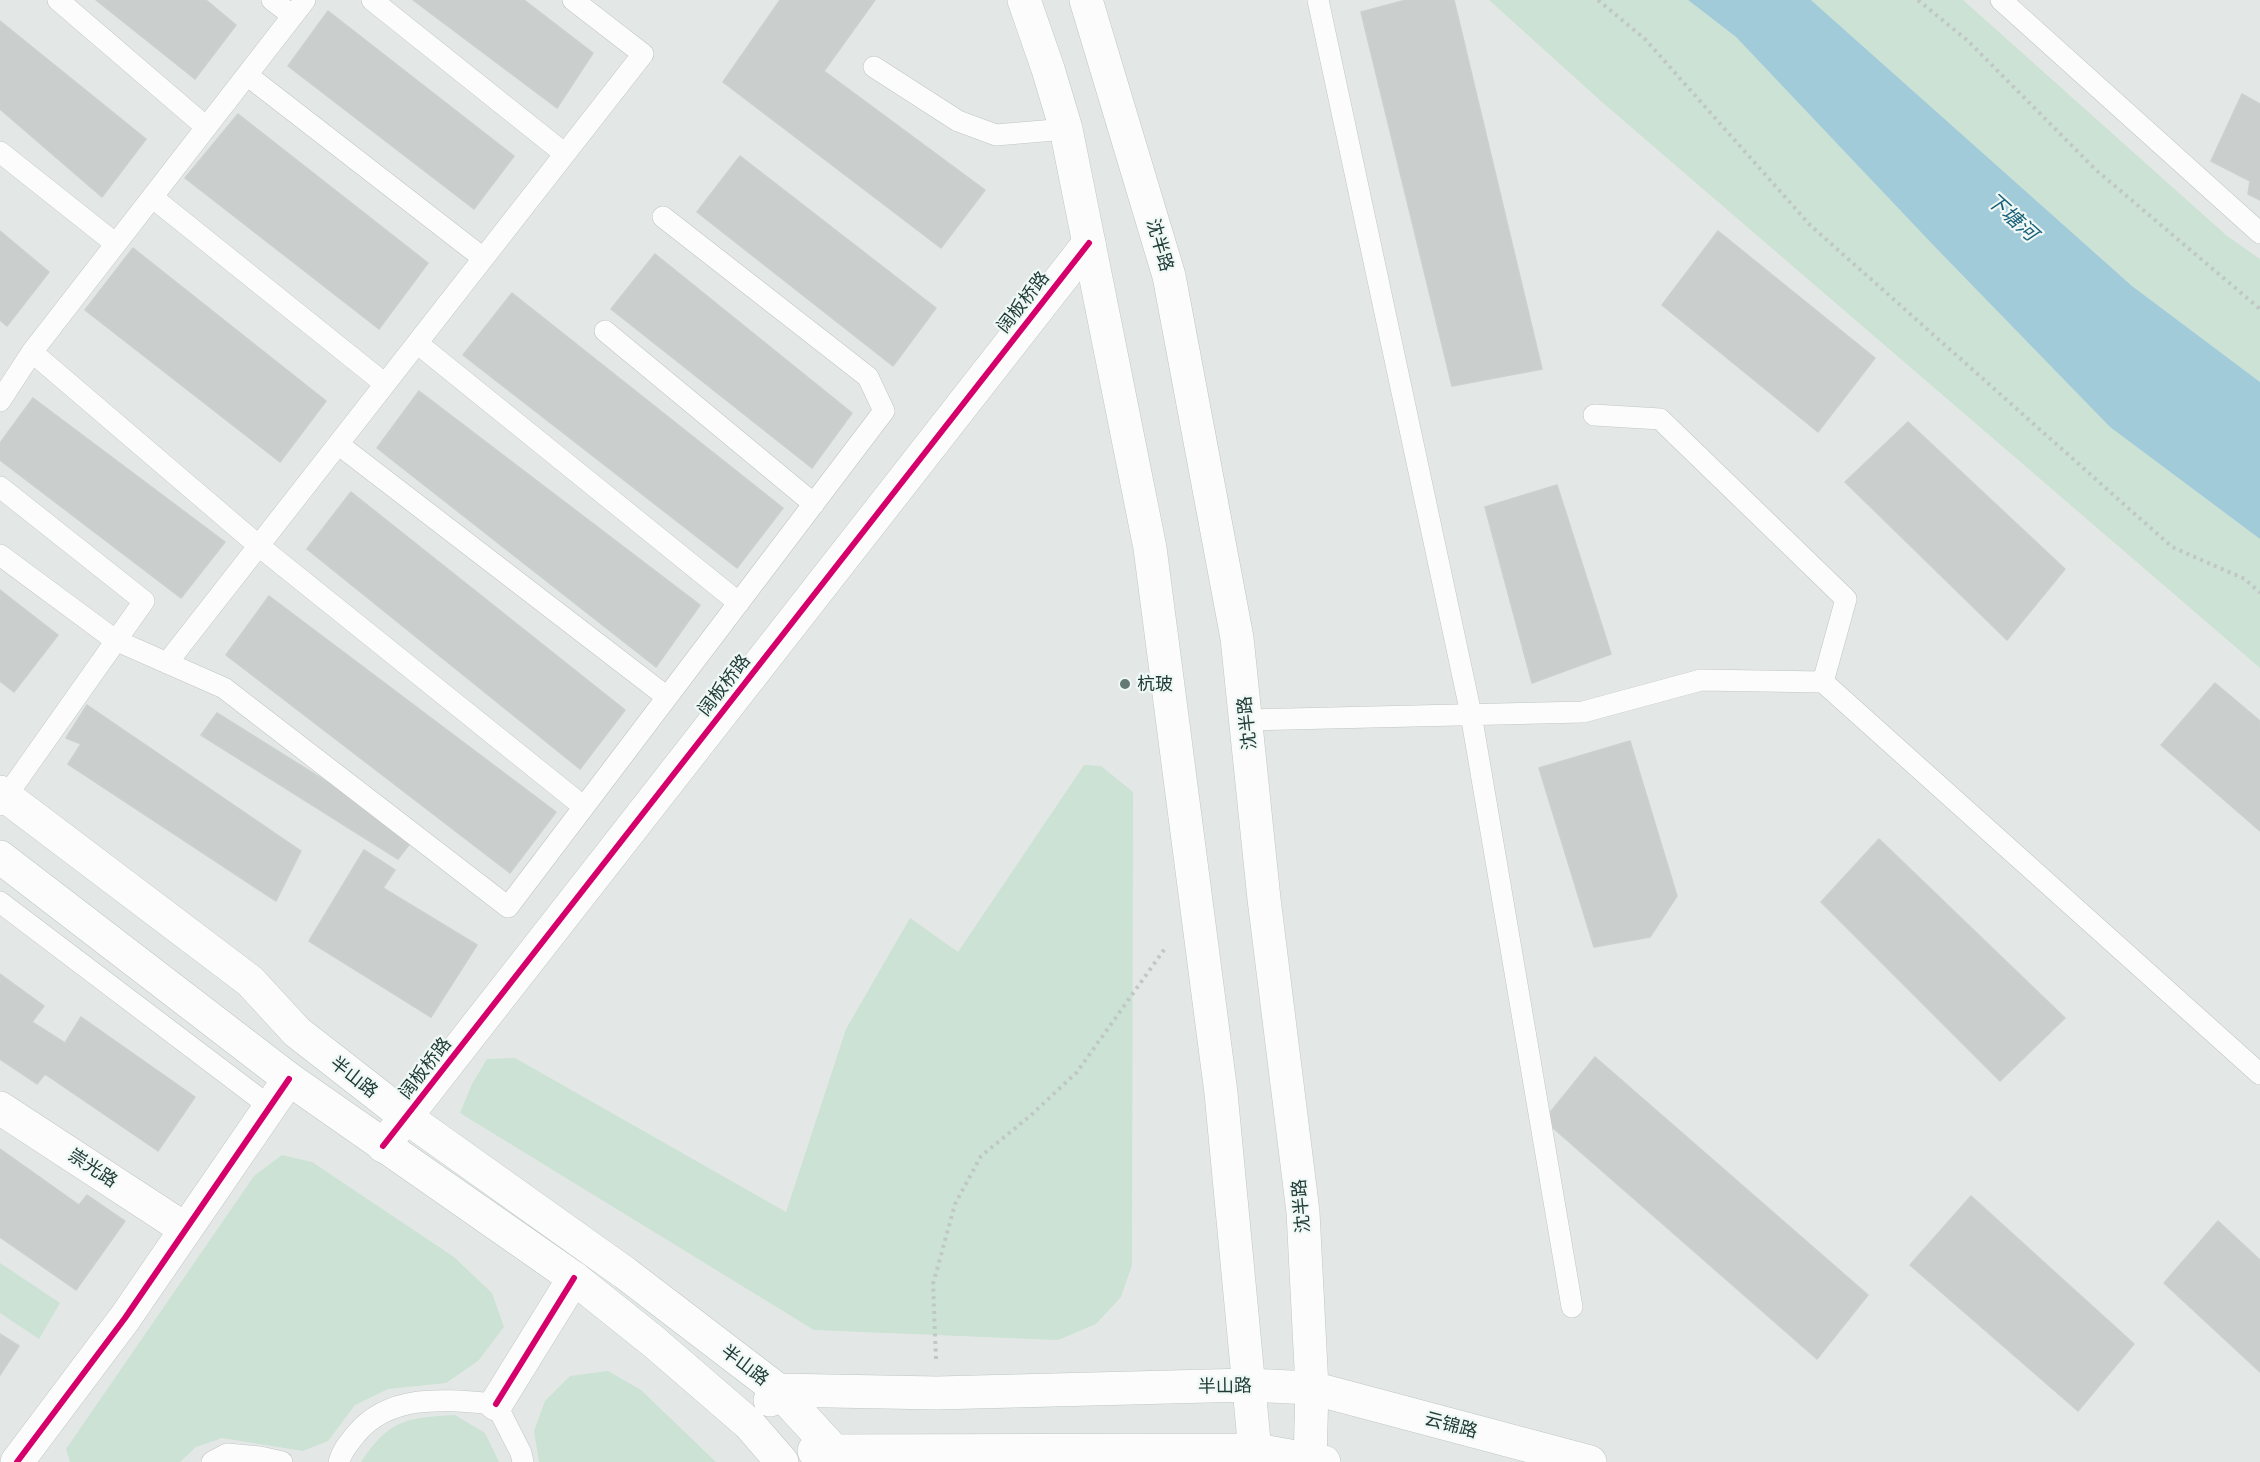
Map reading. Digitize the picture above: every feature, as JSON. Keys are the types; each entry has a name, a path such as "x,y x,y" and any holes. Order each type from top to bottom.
{"main road":[{"path":"1024,0 1066,129 1150,548 1221,1093 1256,1456"},
{"name":"沈半路","path":"1086,0 1169,276 1237,638 1264,899 1303,1212 1315,1461"},
{"name":"阔板桥路","path":"383,1146 1089,243"},
{"name":"半山路","path":"2,798 250,981 297,1032 406,1117 625,1274 778,1390 835,1452"},
{"path":"0,857 289,1079 574,1278 749,1424 778,1456 835,1452 1256,1456 1315,1461"},
{"path":"17,1462 125,1318 289,1079"},
{"name":"崇光路","path":"0,1108 185,1229"},
{"path":"496,1404 574,1278"},
{"name":"半山路","path":"778,1390 937,1393 1248,1385 1312,1388"},
{"name":"云锦路","path":"1312,1388 1590,1462"},
{"name":"半山路","path":"749,1424 778,1390"}],"lane":[{"path":"58,0 206,127"},
{"path":"0,400 32,352 299,8 272,0"},
{"path":"372,0 565,154"},
{"path":"167,663 643,54 573,0"},
{"path":"1318,0 1471,714 1572,1307"},
{"path":"2001,0 2260,233"},
{"path":"874,67 958,121 996,135 1066,129"},
{"path":"247,75 483,258"},
{"path":"0,152 116,244"},
{"path":"152,197 385,384"},
{"path":"0,555 115,640 224,688 508,907 884,411 868,377 663,217"},
{"path":"605,331 814,504"},
{"path":"417,343 739,603"},
{"path":"32,352 259,546 584,807"},
{"path":"1594,415 1660,419 1846,599 1822,682"},
{"path":"338,444 667,697"},
{"path":"0,487 144,601 2,798"},
{"path":"1247,720 1583,712 1701,680 1822,682 2260,1074"},
{"path":"0,902 269,1106"},
{"path":"339,1462 342,1451 366,1422 403,1404 438,1399 496,1404 521,1453 523,1462"},
{"path":"212,1462 228,1454 282,1462"}],"path":[{"path":"1598,0 1645,39 1810,225 2172,547 2245,579 2260,593"},
{"path":"1918,0 1967,40 2096,170 2260,309"},
{"path":"937,1393 933,1284 955,1203 981,1156 1030,1116 1077,1072 1197,904"}],"green space":[{"path":"1489,0 1688,0 1736,37 2110,427 2260,539 2260,668 1603,103"},
{"path":"1811,0 1963,0 2226,235 2260,259 2260,382 2132,286"},
{"path":"1084,765 1101,766 1133,792 1132,1265 1121,1297 1096,1324 1058,1340 814,1330 460,1113 472,1084 487,1059 515,1058 786,1212 846,1029 910,918 958,952"},
{"path":"282,1155 312,1162 454,1257 492,1293 504,1327 478,1361 446,1383 388,1389 355,1405 328,1441 303,1451 222,1438 196,1447 180,1462 70,1462 66,1449 254,1176"},
{"path":"0,1263 60,1303 39,1339 0,1313"},
{"path":"608,1371 641,1390 716,1462 539,1462 534,1431 545,1401 570,1376"},
{"path":"455,1415 485,1433 499,1462 361,1462 381,1437 400,1423"}],"water":[{"name":"下塘河","path":"1688,0 1811,0 2132,286 2260,382 2260,539 2110,427 1736,37"}],"building":[{"path":"96,0 206,0 236,25 195,79"},
{"path":"413,0 524,0 593,53 557,108"},
{"path":"780,0 875,0 824,71 985,190 941,248 723,82"},
{"path":"1406,0 1454,0 1542,369 1452,386 1361,12"},
{"path":"328,11 514,156 474,209 288,66"},
{"path":"0,21 146,139 102,197 0,109"},
{"path":"2242,94 2260,104 2260,200 2248,194 2250,181 2211,161"},
{"path":"238,114 428,263 379,329 185,178"},
{"path":"740,156 936,308 893,366 697,212"},
{"path":"0,231 49,272 7,326 0,320"},
{"path":"1718,231 1875,358 1818,432 1662,305"},
{"path":"133,248 326,401 280,462 85,310"},
{"path":"655,254 852,413 812,468 611,309"},
{"path":"512,293 783,508 737,568 463,355"},
{"path":"419,391 700,605 656,667 377,448"},
{"path":"33,398 225,542 181,598 0,460 0,443"},
{"path":"1908,422 2065,569 2007,640 1845,482"},
{"path":"1557,485 1611,654 1532,683 1485,507"},
{"path":"351,492 625,710 580,769 307,549"},
{"path":"0,590 58,635 14,692 0,681"},
{"path":"269,596 556,812 510,873 226,655"},
{"path":"2215,683 2260,721 2260,831 2161,745"},
{"path":"87,705 301,851 276,901 68,764 81,744 66,738"},
{"path":"217,713 415,837 398,859 201,735"},
{"path":"1630,741 1677,896 1650,937 1594,947 1539,768"},
{"path":"1879,839 2065,1018 2000,1081 1821,902"},
{"path":"364,850 395,870 383,888 477,945 431,1017 309,941"},
{"path":"0,974 44,1006 32,1022 65,1043 81,1017 195,1097 158,1151 45,1074 37,1084 0,1059"},
{"path":"1595,1057 1868,1295 1817,1359 1544,1120"},
{"path":"0,1149 79,1205 87,1195 125,1221 76,1290 0,1237"},
{"path":"1971,1196 2134,1344 2078,1411 1910,1265"},
{"path":"2218,1221 2260,1260 2260,1372 2164,1283"},
{"path":"0,1334 19,1346 0,1375"}],"cycle path":[{"path":"383,1146 1089,243"},
{"path":"17,1462 125,1318 289,1079"},
{"path":"496,1404 574,1278"}],"place":[{"name":"杭玻","path":"1125,684"}]}
